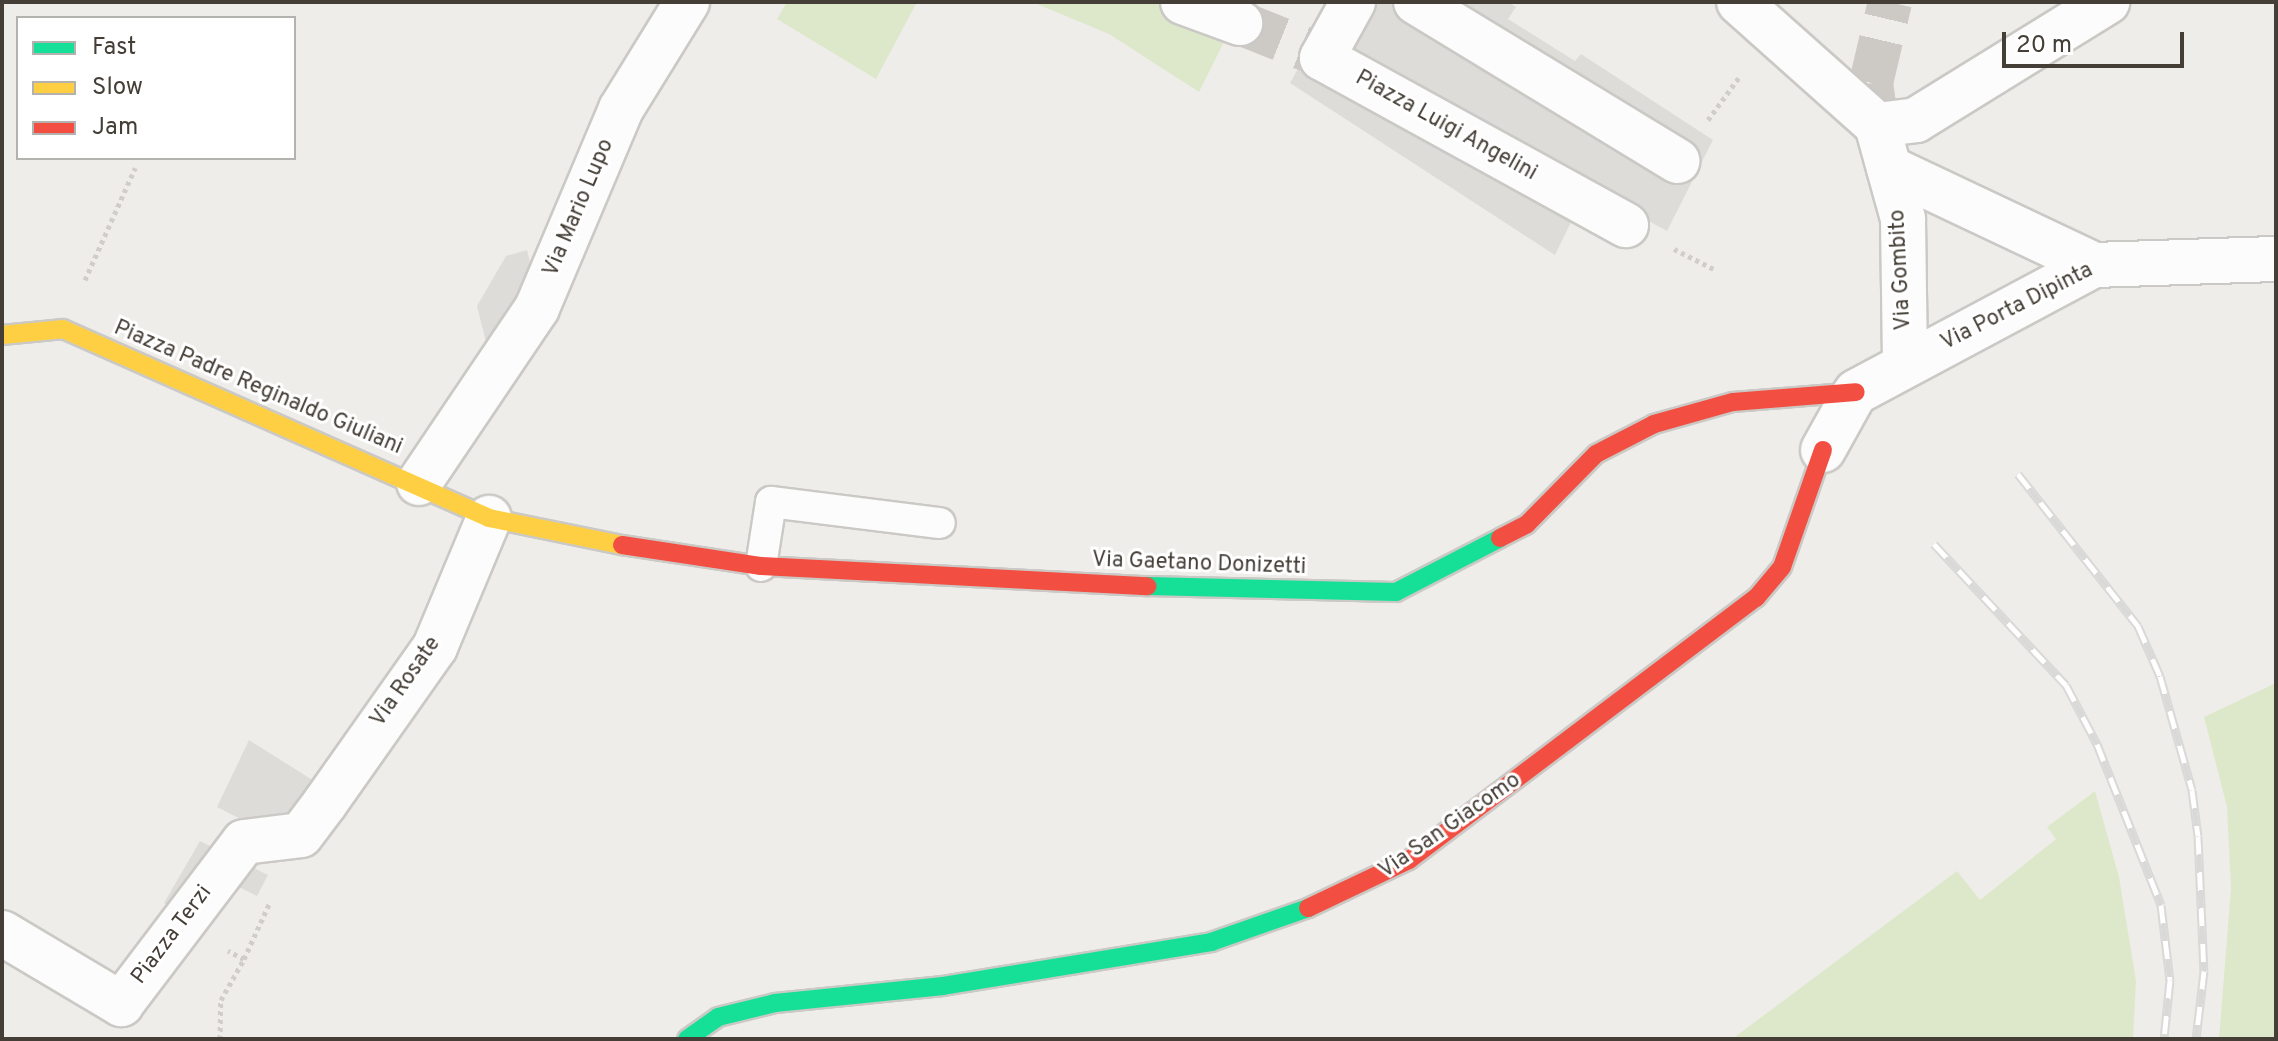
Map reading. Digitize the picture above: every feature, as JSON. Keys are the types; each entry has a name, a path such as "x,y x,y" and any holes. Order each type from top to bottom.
{"street":[{"name":"Via Mario Lupo","path":"419,483 471,413 537,308 621,109 687,2"},
{"name":"Piazza Luigi Angelini","path":"1353,2 1322,58 1626,225"},
{"path":"1416,2 1677,161"},
{"path":"1739,2 1877,125 1916,120 2107,2"},
{"name":"Via Gombito","path":"1877,125 1903,219 1905,363"},
{"path":"1889,168 2094,265"},
{"name":"Via Porta Dipinta","path":"1854,395 1905,363 2094,265 2276,259"},
{"name":"Piazza Padre Reginaldo Giuliani","path":"2,335 63,329 419,483 489,518"},
{"name":"Via San Giacomo","path":"687,1039 718,1017 775,1003 943,986 1211,942 1349,894 1409,860 1756,598 1782,567 1823,450 1854,395"},
{"name":"Via Gaetano Donizetti","path":"489,518 761,566 1257,592 1396,592 1527,524 1596,454 1654,424 1733,402 1854,395"},
{"name":"Via Rosate","path":"301,835 435,647 489,518"},
{"name":"Piazza Terzi","path":"2,933 121,1004 177,925 244,842 301,835"}],"lane":[{"path":"761,566 771,502 940,523"}],"path":[{"path":"1677,161 1772,34"},
{"path":"63,329 135,168"},
{"path":"177,925 244,959 221,1000 220,1039"}],"green space":[{"path":"787,2 917,2 876,79 777,19"},
{"path":"1032,2 1244,2 1199,92 1109,34"},
{"path":"2276,683 2276,1039 2219,1039 2231,888 2227,807 2204,717"},
{"path":"2095,791 2119,877 2136,981 2133,1039 1732,1039 1957,871 1980,900 2056,839 2047,827"}],"shaded area":[{"path":"1335,2 1508,2 1516,7 1508,19 1575,61 1581,54 1713,140 1667,231 1632,212 1575,214 1555,255 1290,83"},
{"path":"527,250 538,295 488,350 477,306 506,256"},
{"path":"249,740 314,781 285,842 217,807"},
{"path":"200,841 268,875 257,896 231,883 208,928 164,903"}],"tunnel":[{"path":"1877,125 1871,83 1890,2"},
{"path":"1240,23 1308,50"}],"railway":[{"path":"2018,474 2138,626 2160,676 2192,790 2198,836 2204,971 2196,1039"},
{"path":"1934,544 2066,685 2097,744 2161,905 2170,980 2164,1039"}],"traffic: fast":[{"path":"1147,586 1396,592 1500,538"},
{"path":"687,1039 718,1017 775,1003 943,986 1211,942 1308,908"}],"traffic: slow":[{"path":"2,335 63,329 489,518 622,545"}],"traffic: jam":[{"path":"1500,538 1527,524 1596,454 1654,424 1733,402 1856,392"},
{"path":"1308,908 1409,860 1756,598 1782,567 1823,450"},
{"path":"622,545 761,566 1147,586"}]}
